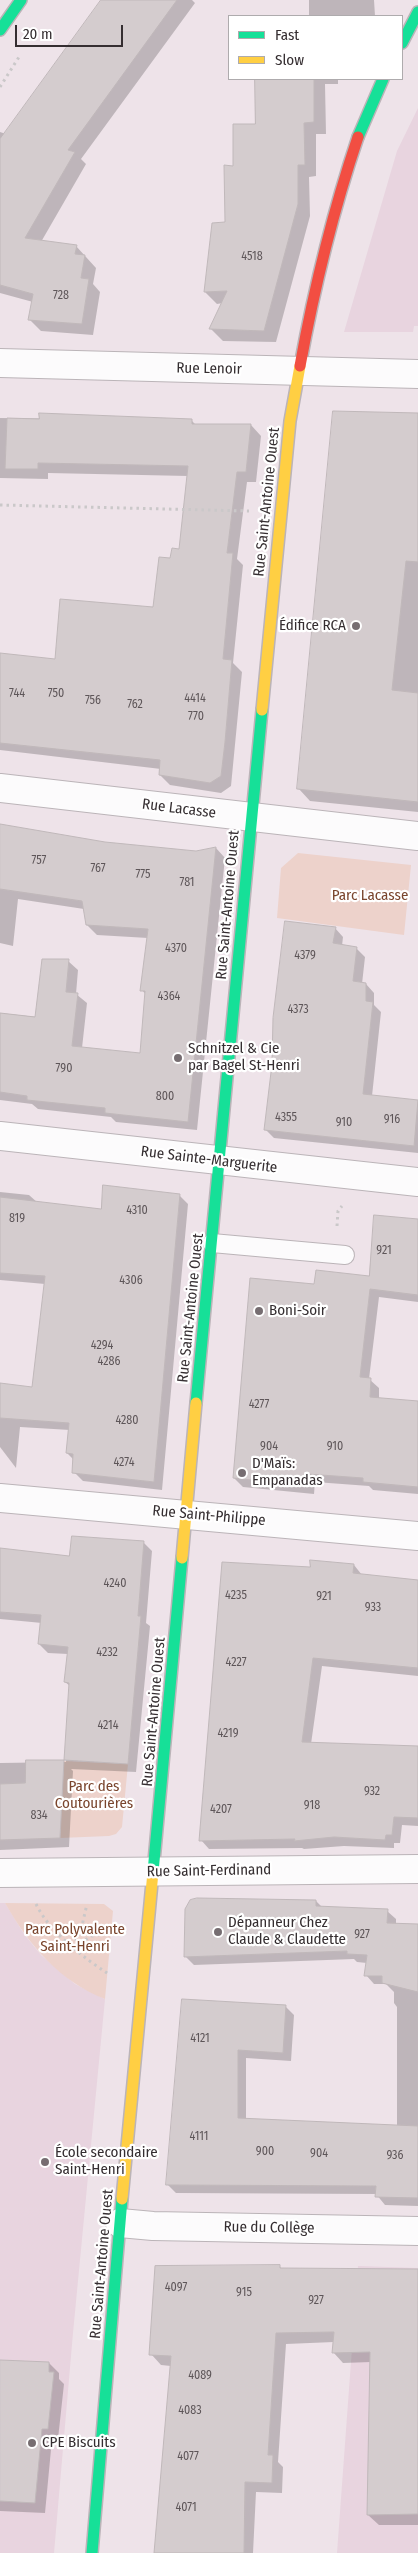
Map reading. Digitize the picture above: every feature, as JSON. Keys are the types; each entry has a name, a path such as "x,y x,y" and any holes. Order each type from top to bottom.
{"main road":[{"path":"0,30 21,0"},
{"path":"403,41 418,12"},
{"name":"Rue Saint-Antoine Ouest","path":"92,2553 120,2223 220,1162 250,817 290,421 297,371 309,316 346,173 363,123 383,80"}],"street":[{"name":"Rue Lenoir","path":"0,363 418,374"},
{"name":"Rue Lacasse","path":"0,788 418,836"},
{"name":"Rue Sainte-Marguerite","path":"0,1136 220,1162 418,1182"},
{"name":"Rue Saint-Philippe","path":"0,1498 418,1536"},
{"name":"Rue Saint-Ferdinand","path":"0,1873 418,1869"},
{"name":"Rue du Collège","path":"120,2223 153,2226 418,2231"}],"lane":[{"path":"212,1242 344,1255"}],"path":[{"path":"0,505 250,511"},
{"path":"35,1898 38,1909 46,1920 73,1947 113,1977"},
{"path":"73,1947 81,1930 89,1898"},
{"path":"73,1947 92,1936 117,1933"}],"shaded area":[{"path":"418,108 418,326 414,326 413,332 344,332 397,151"},
{"name":"École secondaire Saint-Henri","path":"0,1903 5,1903 24,1934 41,1955 75,1984 105,1999 54,2553 0,2553"},
{"path":"358,2266 418,2268 418,2553 337,2553"}],"green space":[{"name":"Parc Lacasse","path":"298,853 411,865 404,935 277,918 281,868"},
{"name":"Parc des Coutourières","path":"64,1761 128,1764 122,1827 116,1834 60,1838"},
{"name":"Parc Polyvalente Saint-Henri","path":"5,1903 104,1904 113,1911 105,1999 88,1991 59,1972 24,1933"}],"building":[{"path":"101,0 177,0 68,150 75,152 25,238 77,245 75,254 85,255 81,278 89,279 82,324 28,320 33,294 0,285 0,139"},
{"path":"255,80 314,80 314,122 304,123 305,165 298,165 298,204 264,331 209,329 227,291 204,292 212,223 225,222 224,165 233,166 233,124 255,124"},
{"name":"Édifice RCA","path":"333,411 418,413 418,562 406,561 392,690 418,693 418,802 297,789"},
{"path":"39,413 192,419 192,424 251,424 246,472 237,472 227,553 233,553 223,659 232,660 225,742 221,776 210,783 159,775 160,760 0,743 0,653 55,659 60,599 153,607 159,557 170,558 172,548 179,549 188,466 38,463 38,469 5,469 7,418 39,419"},
{"path":"0,824 105,842 196,851 216,847 188,1122 105,1113 105,1108 27,1100 27,1096 0,1092 0,1013 35,1017 42,959 69,959 66,992 78,993 72,1046 140,1053 145,991 140,991 148,929 86,925 82,901 0,889"},
{"path":"285,921 336,927 333,943 357,947 353,981 366,983 366,1001 373,1002 363,1094 418,1100 414,1146 264,1130 272,1064 273,1018"},
{"path":"103,1185 180,1194 154,1482 72,1473 73,1454 66,1453 69,1423 0,1418 0,1383 32,1387 45,1276 0,1273 0,1197 101,1209"},
{"path":"374,1215 418,1219 418,1295 370,1289 360,1377 371,1378 370,1397 418,1401 418,1487 363,1482 363,1478 307,1474 306,1486 233,1478 250,1278 314,1284 316,1270 369,1276"},
{"path":"72,1536 144,1541 138,1616 141,1616 128,1764 64,1760 69,1683 64,1682 68,1647 38,1644 41,1615 0,1612 0,1548 69,1556"},
{"path":"310,1560 354,1564 353,1573 418,1580 418,1668 313,1658 302,1742 418,1746 418,1818 394,1817 392,1835 386,1835 385,1840 334,1837 294,1841 295,1839 199,1841 222,1562 310,1567"},
{"path":"26,1760 64,1760 60,1838 0,1840 0,1784 25,1783"},
{"path":"197,1898 316,1900 316,1906 388,1909 387,1923 418,1924 418,1992 382,1983 382,1976 364,1976 367,1955 347,1954 347,1951 184,1957 185,1909 190,1900"},
{"path":"182,1999 286,2005 283,2053 238,2050 238,2118 418,2126 418,2198 375,2197 376,2186 166,2185"},
{"path":"280,2265 280,2268 418,2269 418,2514 367,2515 370,2352 332,2353 334,2332 276,2333 268,2455 273,2455 272,2483 245,2482 244,2553 154,2553 171,2356 149,2355 155,2266"},
{"path":"0,2360 49,2362 49,2372 54,2372 48,2429 42,2429 35,2503 0,2501"}],"traffic: fast":[{"path":"0,30 21,0"},
{"path":"403,41 418,12"},
{"path":"358,137 383,80"},
{"path":"196,1403 262,710"},
{"path":"153,1872 182,1558"},
{"path":"92,2553 122,2199"}],"traffic: slow":[{"path":"262,710 290,421 300,366"},
{"path":"182,1558 196,1403"},
{"path":"122,2199 153,1872"}],"traffic: jam":[{"path":"300,366 325,250 340,193 358,137"}],"place":[{"name":"Édifice RCA","path":"356,626"},
{"name":"Schnitzel & Cie par Bagel St-Henri","path":"178,1058"},
{"name":"Boni-Soir","path":"259,1311"},
{"name":"D'Maïs: Empanadas","path":"242,1473"},
{"name":"Dépanneur Chez Claude & Claudette","path":"218,1932"},
{"name":"École secondaire Saint-Henri","path":"45,2162"},
{"name":"CPE Biscuits","path":"32,2443"}]}
